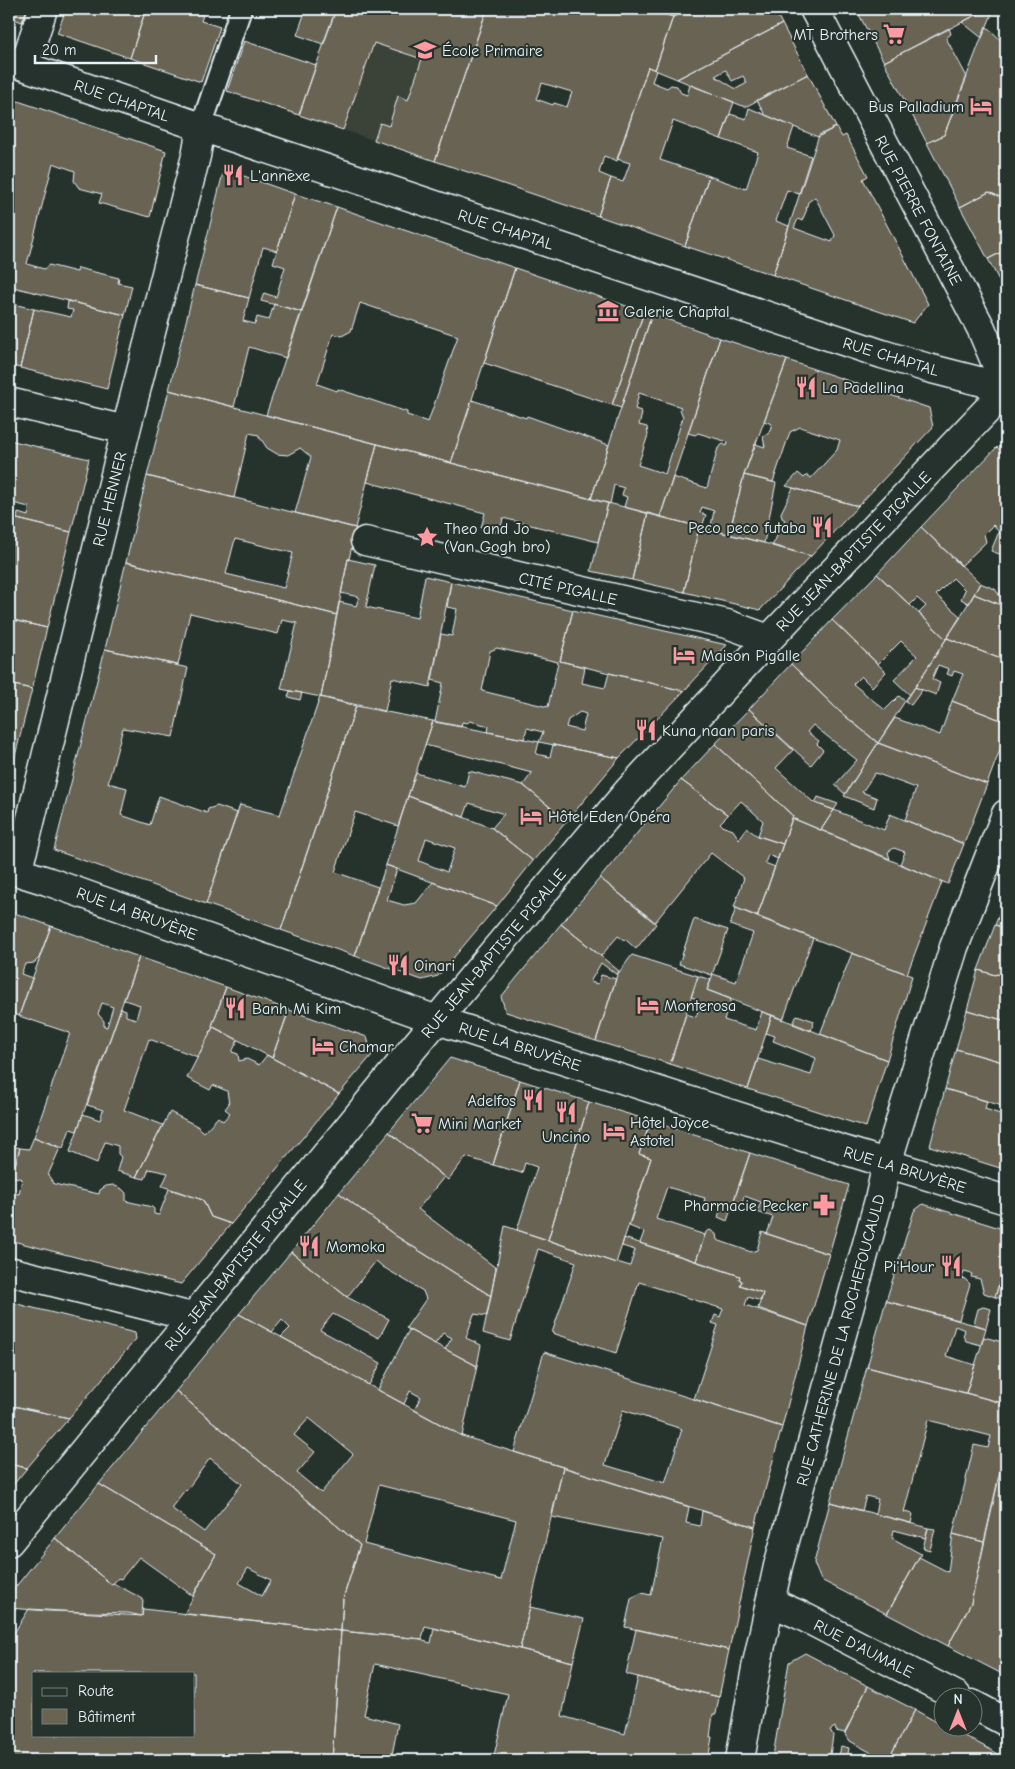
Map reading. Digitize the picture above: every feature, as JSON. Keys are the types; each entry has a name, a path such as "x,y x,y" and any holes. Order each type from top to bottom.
{"street":[{"path":"16,63 43,9"},
{"name":"RUE PIERRE FONTAINE","path":"814,9 981,328 1006,388"},
{"name":"RUE CHAPTAL","path":"16,63 201,127 882,354 1006,388"},
{"name":"RUE HENNER","path":"13,870 26,843 126,430 196,156 201,127"},
{"name":"RUE JEAN-BAPTISTE PIGALLE","path":"9,1542 192,1317 629,790 1006,388"},
{"path":"9,402 126,430"},
{"name":"CITÉ PIGALLE","path":"365,541 727,624 769,639"},
{"name":"RUE CATHERINE DE LA ROCHEFOUCAULD","path":"740,1760 756,1668 778,1566 876,1210 887,1163 954,947 1006,814"},
{"name":"RUE LA BRUYÈRE","path":"13,870 437,1020 1006,1200"},
{"path":"9,1272 192,1317"},
{"name":"RUE D'AUMALE","path":"770,1602 800,1615 938,1686"},
{"path":"982,1709 1006,1722"}],"lane":[{"path":"201,127 241,9"}],"shaded area":[{"path":"336,9 487,9 435,161 299,115"}],"building":[{"path":"9,9 27,9 22,22 9,17"},
{"path":"66,9 146,9 130,58 57,33"},
{"path":"146,9 187,9 203,15 201,21 220,27 201,82 130,58"},
{"path":"306,9 336,9 323,44 297,35"},
{"path":"336,9 445,9 457,13 459,9 487,9 435,161 374,140 380,123 389,126 398,96 408,100 422,59 374,43 343,130 299,115"},
{"path":"487,9 650,9 673,17 655,70 648,67 617,161 604,156 599,173 611,178 598,216 435,161","holes":["542,83 572,92 567,107 554,103 553,105 536,99"]},
{"path":"650,9 689,9 673,17"},
{"path":"689,9 774,9 782,24 677,79 655,70 673,17"},
{"path":"856,9 988,9 884,62"},
{"path":"988,9 994,9 982,38 962,22"},
{"path":"782,24 808,74 745,107 677,79","holes":["726,70 732,81 743,76 747,83 736,89 715,76"]},
{"name":"Bus Palladium","path":"986,26 1006,45 1006,200 989,192 960,207 927,143 944,135"},
{"path":"949,28 951,34 946,38 967,77 944,135 927,143 884,62"},
{"path":"244,41 316,65 299,115 227,91"},
{"path":"648,67 656,70 652,82 667,88 671,85 677,86 681,93 687,95 690,85 734,102 721,139 673,121 660,160 709,176 685,246 598,216 611,178 623,182 630,163 617,159"},
{"path":"808,74 836,127 818,137 765,115 757,100"},
{"path":"9,98 166,151 150,217 99,203 102,194 79,188 74,181 75,171 53,163 27,264 44,269 49,265 77,272 78,268 119,278 118,283 132,286 125,315 9,286"},
{"path":"749,108 794,127 787,148 811,156 799,194 787,190 776,221 789,226 773,275 685,246 709,176 746,189 758,152 721,139 730,114 746,119"},
{"path":"836,127 842,137 846,135 868,176 863,179 928,304 913,323 773,275 819,135","holes":["815,197 835,235 832,242 794,228 798,219 802,221 808,202"]},
{"path":"224,169 295,194 277,251 263,247 249,298 195,285"},
{"path":"989,192 1006,200 1006,250 988,259 960,207"},
{"path":"295,194 337,207 302,312 261,301 264,293 276,297 285,267 273,263"},
{"path":"337,207 515,268 451,463 266,415","holes":["360,303 458,336 428,422 407,415 407,412 317,384 333,334 342,336 351,331"]},
{"path":"1006,250 1006,294 988,259"},
{"path":"515,268 644,312 612,405 484,363"},
{"path":"195,285 249,298 243,321 255,324 257,317 269,320 274,304 302,312 286,358 249,347 234,407 169,390"},
{"path":"68,301 125,315 107,389 20,368 34,309 71,317 73,310 67,309"},
{"path":"9,303 34,309 20,368 9,365"},
{"path":"644,312 652,314 621,408 612,405"},
{"path":"652,314 720,338 660,517 624,507 627,497 622,495 624,488 614,485 610,504 591,499","holes":["639,393 681,407 683,417 665,474 638,465 648,435 647,427 639,425 641,411 635,409"]},
{"path":"720,338 787,360 744,475 729,534 710,530 714,511 702,507 700,513 706,515 702,527 660,517 673,477 707,488 718,448 723,444 727,446 728,442 698,433 695,435 688,433"},
{"path":"787,360 929,408 933,427 858,506 786,486 798,473 804,478 807,475 811,478 837,450 840,440 800,427 790,432 773,482 744,475 755,444 765,447 763,437 769,433 772,424 764,421"},
{"path":"169,390 377,444 355,528 295,513 311,457 300,448 288,455 277,454 267,448 259,438 259,435 249,433 234,498 147,476"},
{"path":"472,400 526,418 527,416 609,445 591,499 451,463"},
{"path":"9,440 89,459 71,532 17,519 18,513 28,516 29,507 9,502"},
{"path":"377,444 608,503 598,542 503,518 500,533 481,528 485,513 367,482"},
{"path":"997,447 1006,457 1006,525 999,532 993,525 984,534 986,542 961,566 921,527"},
{"path":"744,475 776,483 764,543 729,534"},
{"path":"147,476 356,528 337,615 126,562","holes":["235,539 293,553 284,588 226,574"]},
{"path":"793,488 858,506 811,556 772,546 785,520 782,518 781,513"},
{"path":"608,503 648,513 632,580 591,571"},
{"path":"648,513 699,527 684,592 632,580"},
{"path":"9,517 71,532 47,628 9,619"},
{"path":"1006,525 1006,548 1002,555 991,551 998,534"},
{"path":"699,527 811,556 760,610 684,592"},
{"path":"921,527 980,583 969,604 961,599 965,590 953,578 936,595 961,617 946,639 919,613 926,606 917,598 910,605 877,574"},
{"path":"348,559 375,565 366,607 417,618 425,576 451,582 430,687 392,678 385,711 321,697 339,602 356,606 359,597 341,593"},
{"path":"126,562 337,615 321,697 281,689 297,623 282,620 278,634 190,613 178,665 105,649"},
{"path":"877,574 946,639 910,695 894,680 917,656 901,641 878,664 832,620"},
{"path":"1006,578 1006,607 974,594 980,583 995,589 999,595"},
{"path":"451,582 573,610 560,661 585,667 582,683 605,688 609,673 684,691 619,758 539,742 543,732 527,728 524,739 488,732 489,726 470,721 467,723 462,722 461,727 435,722 443,683 432,680 441,634 452,636 457,609 447,607","holes":["497,648 558,662 548,707 482,691 490,651","580,712 586,714 582,731 566,727 568,720"]},
{"path":"974,594 1006,607 1006,661 947,638"},
{"path":"573,610 727,645 684,691 560,661"},
{"path":"9,619 47,628 32,689 9,684"},
{"path":"832,620 886,672 872,687 861,676 853,684 885,710 899,696 905,701 878,743 839,711 791,664"},
{"path":"947,638 1006,661 1006,722 952,701 963,674 954,671 952,676 947,674 949,669 938,665 932,679 940,683 936,695 915,687"},
{"path":"105,649 188,668 173,737 123,728 108,783 127,788 121,815 150,825 159,796 207,813 208,809 217,806 237,813 206,904 54,850"},
{"path":"791,664 839,711 878,743 845,794 835,785 857,760 813,725 807,732 819,741 817,744 823,750 811,765 749,709"},
{"path":"9,684 32,689 16,752 9,750"},
{"path":"915,687 922,690 911,705 905,701"},
{"path":"290,691 302,693 300,700 288,697"},
{"path":"320,697 356,706 281,930 206,904 240,805 280,815"},
{"path":"952,701 1006,722 1006,734 987,784 878,743 895,718 940,735"},
{"path":"356,706 433,721 398,826 355,812 335,872 378,887 355,956 281,930"},
{"path":"749,709 793,750 776,768 813,802 834,810 821,830 792,818 793,816 715,744"},
{"path":"433,721 539,742 536,754 550,757 553,745 619,758 567,821 523,785 532,773 425,745"},
{"path":"878,743 987,784 964,844 905,820 916,788 875,773 862,792 877,798 874,808 844,796"},
{"path":"715,744 793,816 783,844 758,836 763,821 741,801 728,815 681,780"},
{"path":"9,750 16,752 9,782"},
{"name":"Hôtel Eden Opéra","path":"469,771 523,785 567,821 533,861 492,828 504,814 469,803 464,817 408,796 416,773 465,787"},
{"path":"681,780 728,815 720,823 724,827 733,830 739,839 747,828 756,835 783,844 778,859 768,855 765,863 775,867 757,917 734,907 744,878 711,853 655,922 600,878"},
{"path":"408,796 492,828 533,861 497,906 386,865","holes":["426,838 455,848 447,872 419,861"]},
{"path":"818,797 838,804 834,810 815,803"},
{"path":"834,810 884,830 890,814 964,844 948,884 900,864 905,852 894,848 888,852 890,859 821,830"},
{"path":"792,818 942,882 907,974 757,917"},
{"path":"386,865 397,869 387,900 404,905 416,903 433,882 497,906 438,976 422,980 355,956"},
{"path":"600,878 656,924 636,949 625,939 618,936 601,956 561,924"},
{"path":"1006,897 1006,928 995,925"},
{"path":"736,908 813,938 783,1020 707,990 713,974 736,982 753,933 730,925"},
{"path":"9,911 51,926 39,958 34,963 25,964 21,974 32,978 19,1016 9,1012"},
{"path":"694,919 728,930 712,975 679,964"},
{"path":"561,924 619,971 617,975 601,963 590,982 598,984 601,975 616,979 596,1041 506,1012 501,997"},
{"path":"995,925 1006,928 1006,976 978,970"},
{"path":"51,926 139,957 77,1131 70,1129 63,1148 34,1137 70,1033 19,1016","holes":["102,1003 113,1007 107,1027 104,1026 104,1021 98,1014"]},
{"path":"852,953 912,976 887,1060 820,1034"},
{"name":"Monterosa","path":"632,955 698,976 670,1064 596,1041 617,975"},
{"path":"139,957 226,987 213,1027 198,1057 149,1039 124,1110 163,1125 136,1177 117,1171 121,1157 118,1154 118,1146 105,1142 97,1163 70,1152 83,1114 100,1120 103,1110 87,1105 121,1008 126,1010 126,1016 136,1019 140,1005 124,1000"},
{"path":"978,970 1006,976 1006,1021 967,1010"},
{"path":"698,976 711,980 707,990 731,999 724,1020 756,1030 762,1012 772,1015 748,1089 670,1064 686,1014 696,1017 699,1008 695,1005 697,999 691,997"},
{"path":"226,987 289,1010 272,1058 212,1026"},
{"name":"Chamar","path":"289,1010 367,1037 372,1055 339,1094 272,1058"},
{"path":"967,1010 1006,1021 1006,1063 956,1049"},
{"path":"772,1015 887,1060 866,1127 748,1089 758,1059 811,1075 816,1058 773,1041 775,1036 766,1033"},
{"path":"797,1015 814,1021 811,1031 793,1024"},
{"path":"213,1027 238,1040 232,1052 238,1054 239,1061 247,1059 259,1065 267,1055 339,1094 231,1224 211,1217 203,1200 162,1186 168,1173 149,1169 145,1179 136,1177 170,1112 197,1126 204,1132 218,1117 223,1121 230,1113 225,1109 229,1104 227,1091 213,1085 210,1090 187,1078"},
{"path":"956,1049 1006,1063 1006,1107 945,1089"},
{"path":"450,1058 520,1080 493,1165 466,1157 448,1180 389,1132"},
{"path":"520,1080 589,1102 548,1240 517,1230 537,1167 525,1163 522,1173 493,1165"},
{"path":"945,1089 987,1101 985,1109 1006,1116 1006,1150 1000,1168 930,1146"},
{"path":"589,1102 651,1121 639,1154 651,1158 616,1263 548,1240"},
{"path":"651,1121 750,1153 727,1221 718,1217 722,1205 717,1203 716,1205 704,1201 705,1198 667,1187 656,1219 705,1235 696,1261 640,1243 644,1232 629,1226 651,1158 639,1154"},
{"path":"389,1132 444,1177 418,1209 496,1268 491,1296 396,1236 339,1193"},
{"path":"34,1137 60,1148 48,1175 54,1184 99,1194 100,1190 106,1186 113,1185 126,1193 126,1201 152,1207 154,1214 159,1215 169,1189 203,1200 211,1217 231,1224 181,1284 9,1240 9,1192 19,1194 22,1179 12,1176 20,1148 29,1149"},
{"path":"9,1145 20,1148 10,1182 9,1181"},
{"path":"1006,1150 1006,1170 1000,1168"},
{"path":"750,1153 849,1185 829,1254 767,1234 773,1217 757,1212 761,1202 744,1196 742,1203 734,1200"},
{"path":"339,1193 396,1236 491,1296 487,1316 474,1314 466,1338 481,1345 477,1366 445,1349 452,1338 443,1333 435,1344 406,1328 426,1299 423,1291 376,1261 347,1297 291,1252"},
{"name":"Pi'Hour","path":"923,1204 1006,1230 1006,1261 995,1297 984,1293 980,1279 971,1277 972,1274 964,1272 962,1278 970,1284 959,1320 886,1301 914,1211"},
{"path":"505,1226 630,1266 635,1250 622,1246 624,1238 740,1276 739,1279 742,1281 740,1285 763,1293 761,1301 748,1297 745,1305 808,1326 782,1427 694,1399 718,1325 712,1323 715,1315 720,1317 723,1309 639,1282 616,1353 552,1333 576,1262 538,1249 510,1341 483,1333"},
{"path":"710,1230 716,1234 717,1240 751,1252 757,1250 762,1232 829,1254 808,1326 758,1308 763,1293 740,1285 742,1281 739,1279 740,1276 696,1261 706,1232"},
{"path":"291,1252 347,1297 389,1319 379,1338 333,1314 320,1330 381,1363 369,1385 281,1337 290,1328 282,1320 272,1332 239,1314"},
{"path":"1006,1261 1006,1300 995,1297"},
{"path":"886,1301 986,1328 981,1345 966,1341 963,1336 965,1330 955,1326 946,1356 975,1365 966,1393 867,1367"},
{"path":"9,1302 135,1333 136,1339 69,1418 9,1405"},
{"path":"983,1307 991,1309 986,1328 974,1324 978,1309"},
{"path":"239,1314 462,1436 563,1467 520,1649 425,1626 422,1639 341,1631 343,1599 360,1545 176,1391","holes":["309,1418 353,1454 321,1493 297,1473 315,1452 294,1435","379,1485 516,1520 501,1580 364,1544"]},
{"path":"409,1330 477,1366 462,1436 414,1410 421,1397 410,1391 404,1404 378,1390"},
{"path":"984,1337 1006,1343 1006,1404 966,1393"},
{"path":"544,1352 782,1427 755,1527 514,1452","holes":["623,1410 682,1429 665,1483 605,1465"]},
{"path":"867,1367 1006,1404 1006,1444 984,1542 953,1534 974,1445 988,1448 991,1436 928,1420 904,1512 913,1514 911,1523 875,1514 878,1499 866,1496 862,1511 830,1502"},
{"path":"176,1391 360,1545 343,1599 341,1631 184,1614 216,1554 99,1484","holes":["210,1458 242,1484 204,1532 171,1508","248,1568 271,1580 262,1596 239,1583"]},
{"path":"9,1405 69,1418 27,1468 9,1464"},
{"path":"9,1464 27,1468 9,1490"},
{"path":"1002,1464 1006,1466 1006,1676 948,1646 971,1603"},
{"path":"563,1467 689,1507 686,1523 700,1526 702,1511 755,1527 729,1650 625,1627 631,1599 641,1593 651,1595 663,1539 552,1517"},
{"path":"99,1484 216,1554 193,1596 139,1557 121,1579 118,1578 112,1585 55,1538"},
{"path":"830,1502 928,1528 925,1538 894,1530 892,1538 921,1554 887,1614 821,1580 814,1563"},
{"path":"928,1528 935,1529 930,1550 923,1548"},
{"path":"953,1534 984,1542 971,1603 948,1646 887,1614 919,1557 948,1572"},
{"path":"55,1538 112,1585 113,1583 143,1599 142,1616 128,1613 9,1608 9,1595"},
{"path":"530,1607 584,1619 573,1662 520,1649"},
{"path":"29,1609 142,1616 143,1609 341,1631 332,1760 9,1760 9,1641"},
{"path":"434,1628 573,1662 562,1716 625,1734 638,1677 719,1697 716,1714 713,1714 708,1760 493,1760 508,1694 375,1664 364,1715 398,1724 391,1760 332,1760 341,1631 422,1639 431,1643"},
{"path":"636,1629 729,1650 719,1697 626,1674"},
{"path":"805,1653 868,1686 845,1733 836,1731 835,1727 830,1730 833,1735 830,1755 839,1757 841,1746 849,1748 847,1760 795,1760 773,1756 789,1662"},
{"path":"868,1686 915,1710 888,1760 877,1760 879,1757 850,1741 845,1733"},
{"path":"915,1710 932,1719 932,1736 965,1736 1006,1758 1006,1760 888,1760"},
{"path":"848,1755 867,1760 847,1760"},
{"path":"773,1756 795,1760 772,1760"}],"place":[{"name":"MT Brothers","path":"894,34"},
{"name":"École Primaire","path":"425,50"},
{"name":"Bus Palladium","path":"981,106"},
{"name":"L'annexe","path":"233,175"},
{"name":"Galerie Chaptal","path":"608,311"},
{"name":"La Padellina","path":"806,387"},
{"name":"Peco peco futaba","path":"822,527"},
{"name":"Theo and Jo (Van Gogh bro)","path":"427,537"},
{"name":"Maison Pigalle","path":"684,655"},
{"name":"Kuna naan paris","path":"646,730"},
{"name":"Hôtel Eden Opéra","path":"531,816"},
{"name":"Oinari","path":"398,965"},
{"name":"Monterosa","path":"648,1005"},
{"name":"Banh Mi Kim","path":"235,1008"},
{"name":"Chamar","path":"323,1046"},
{"name":"Adelfos","path":"533,1100"},
{"name":"Uncino","path":"566,1112"},
{"name":"Mini Market","path":"422,1123"},
{"name":"Hôtel Joyce Astotel","path":"614,1131"},
{"name":"Pharmacie Pecker","path":"824,1205"},
{"name":"Momoka","path":"309,1246"},
{"name":"Pi'Hour","path":"951,1266"}]}
